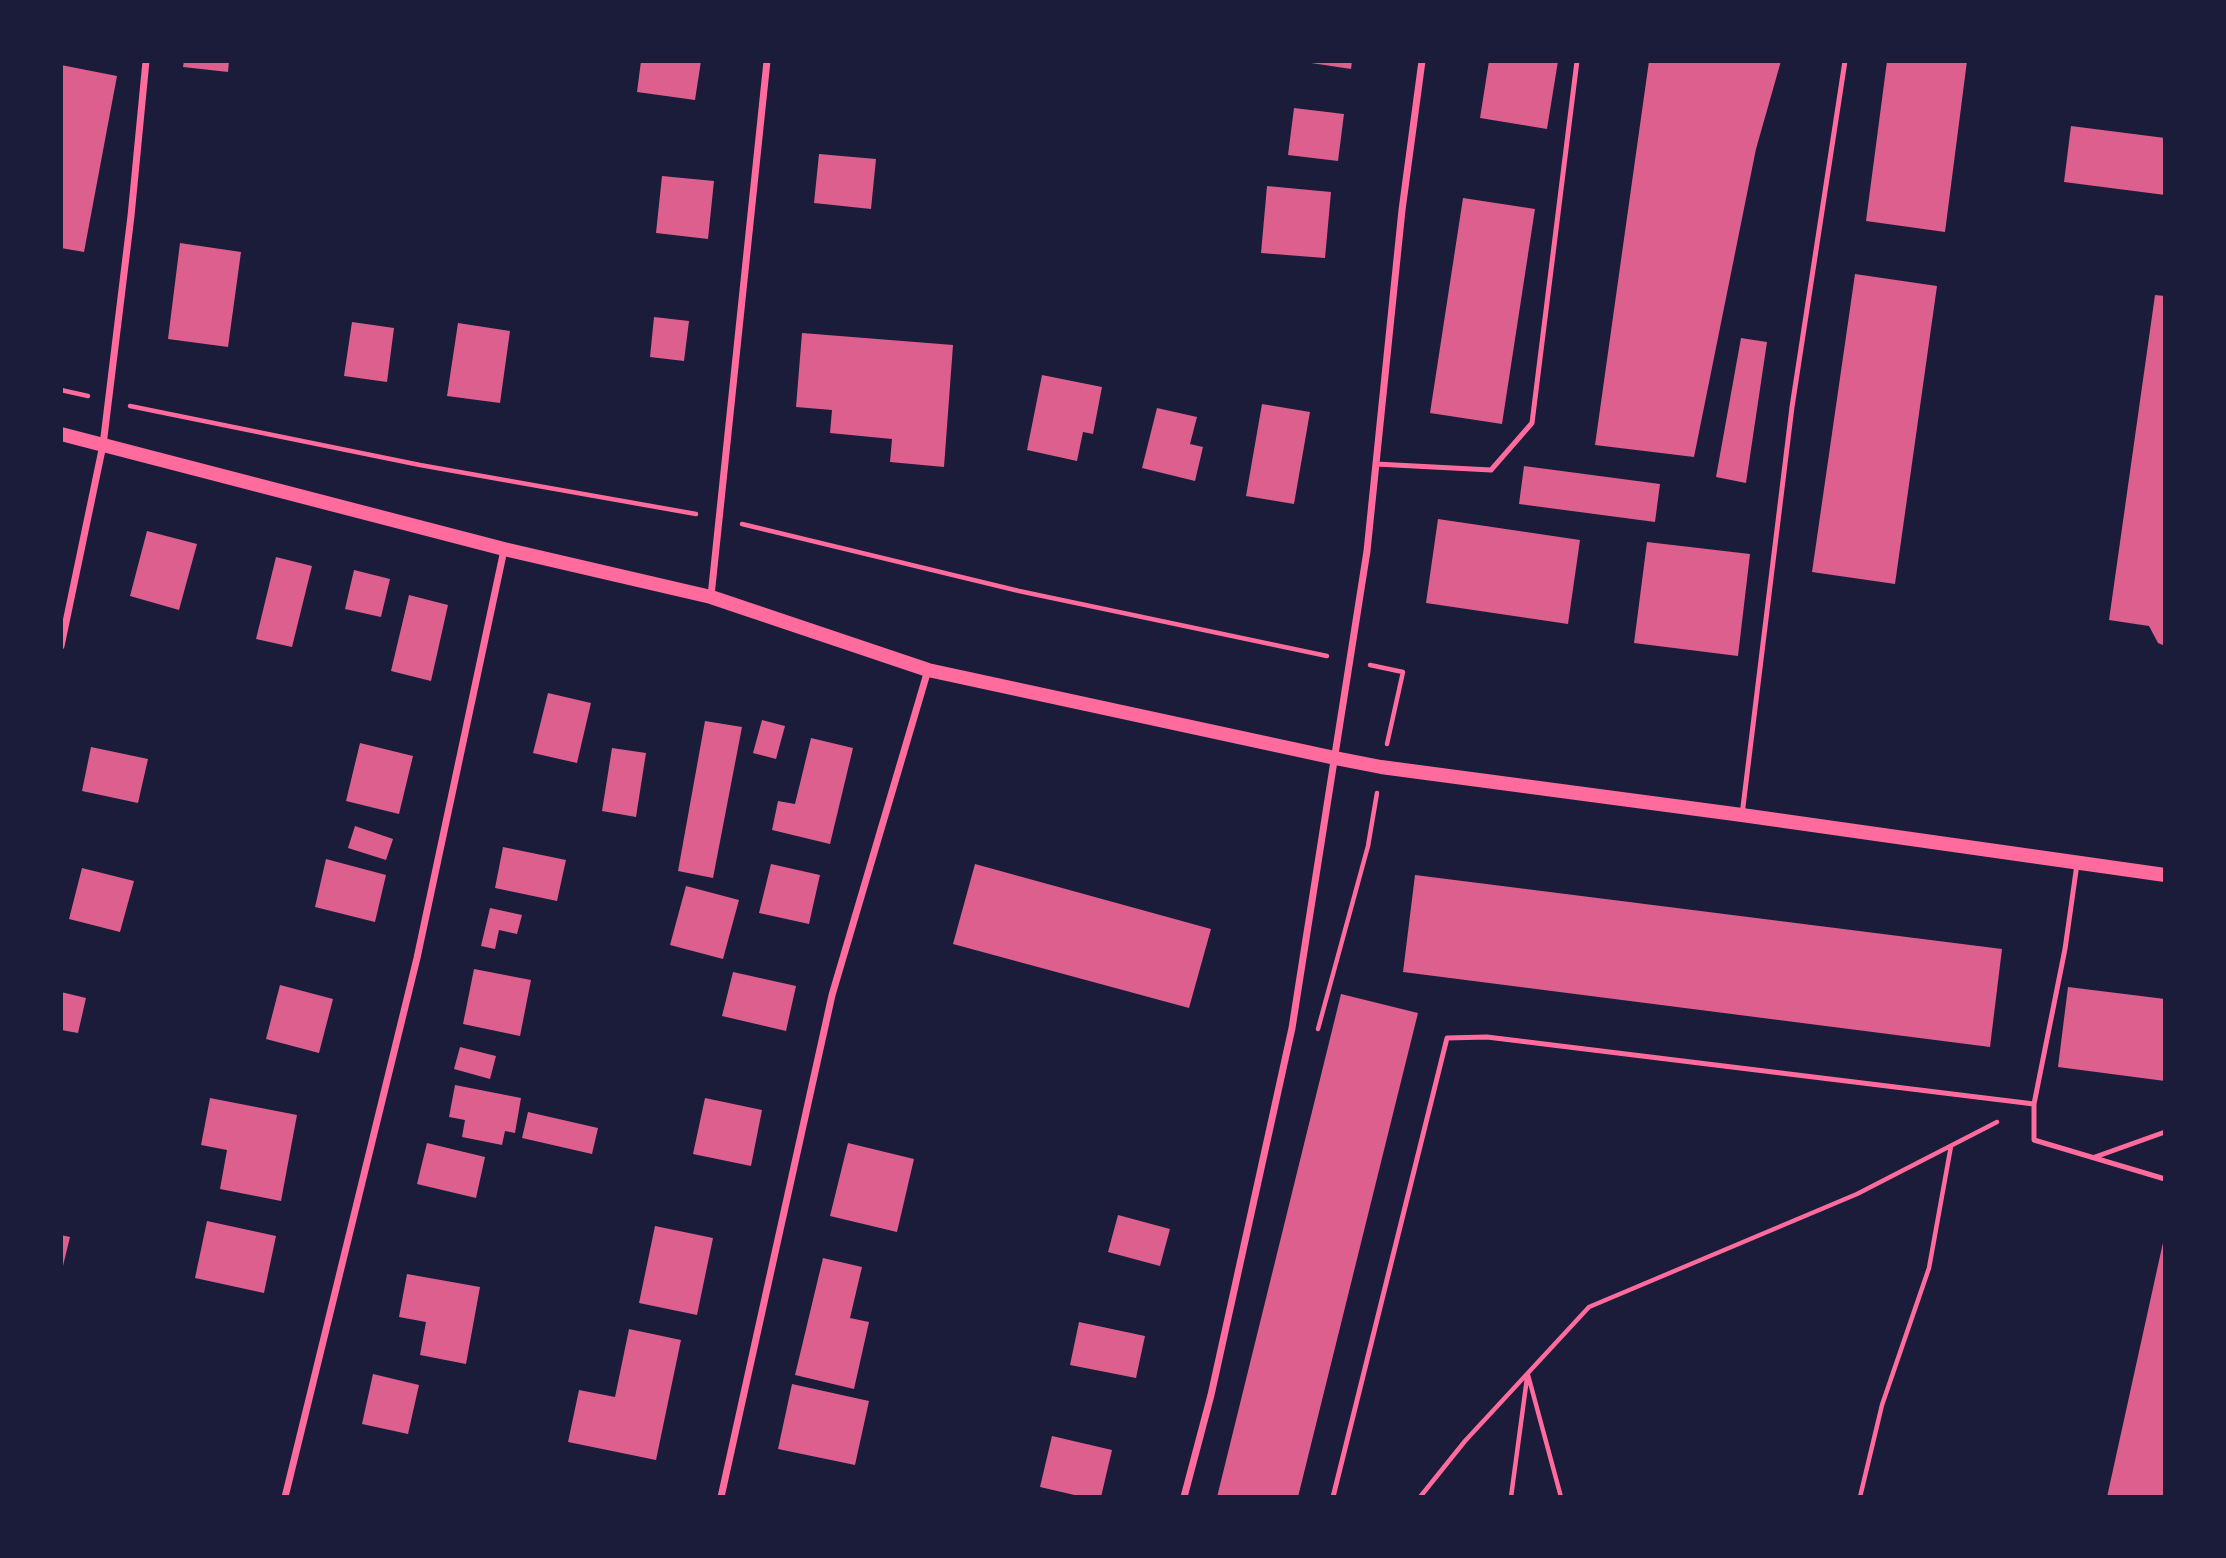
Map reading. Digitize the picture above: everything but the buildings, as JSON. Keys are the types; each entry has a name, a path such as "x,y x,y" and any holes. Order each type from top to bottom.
{"main road":[{"path":"61,435 504,548 711,597 928,670 1335,758 1381,767 1742,815 2165,876"}],"street":[{"path":"61,646 103,445 131,216 146,61"},
{"path":"711,597 767,61"},
{"path":"1184,1497 1214,1381 1292,1028 1367,551 1402,210 1422,61"},
{"path":"285,1497 417,958 504,548"},
{"path":"721,1497 832,995 928,670"}],"lane":[{"path":"1376,464 1491,470 1531,423 1577,61"},
{"path":"1742,815 1792,407 1845,61"},
{"path":"2077,863 2065,949 2034,1104 2034,1140 2165,1179"},
{"path":"1333,1497 1447,1038 1487,1037 2034,1104"},
{"path":"2094,1158 2165,1132"}],"path":[{"path":"61,390 420,465 720,519 1019,591 1403,672 1381,767 1368,846 1317,1033"},
{"path":"1420,1497 1465,1441 1589,1307 1857,1194 2034,1104"},
{"path":"1860,1497 1882,1405 1929,1268 1951,1146"},
{"path":"1511,1497 1528,1374"},
{"path":"1528,1374 1561,1497"}]}
